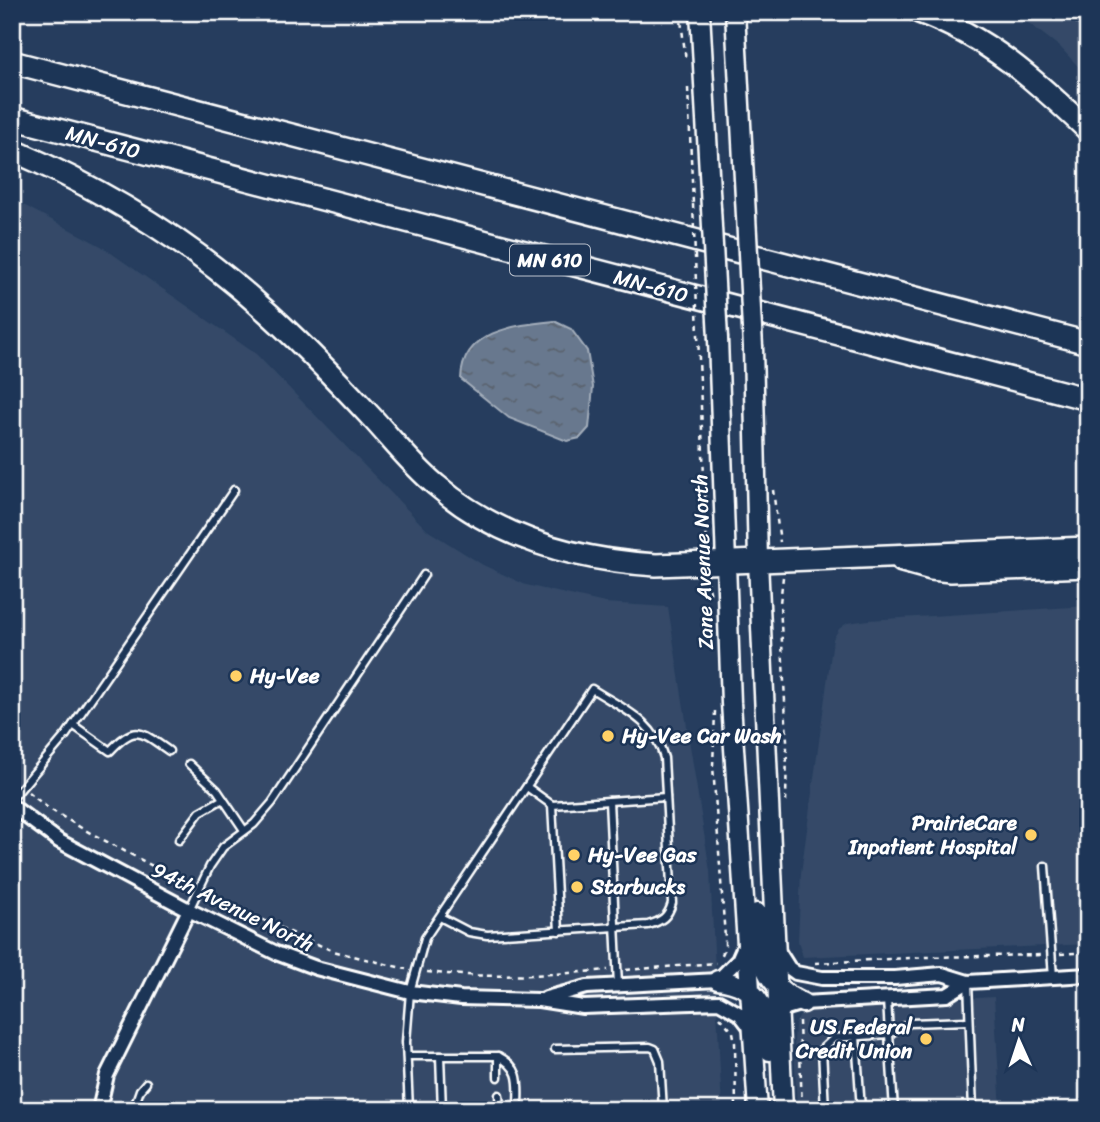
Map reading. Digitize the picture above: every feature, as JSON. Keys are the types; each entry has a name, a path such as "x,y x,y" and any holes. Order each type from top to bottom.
{"highway":[{"path":"919,12 953,26 994,49 1036,82 1088,130"},
{"name":"MN 610","path":"12,62 1088,344"},
{"name":"MN-610","path":"12,118 1088,399"},
{"path":"12,150 78,180 182,243 295,339 436,485 478,515 542,545 589,558 656,565 1088,548"},
{"path":"887,555 919,566 951,571 1088,566"}],"main road":[{"name":"Zane Avenue North","path":"700,12 718,339 725,563 723,708 747,937 758,1110"},
{"path":"735,12 752,347 758,561 783,1110"},
{"path":"723,708 751,829 765,971 778,989 801,1012"},
{"path":"717,971 751,990 760,1000 770,1041 772,1095 776,1110"}],"street":[{"name":"94th Avenue North","path":"12,806 59,841 189,910 296,960 342,975 410,992 499,1000 539,1000 583,1007 719,1002 740,1014 753,1031"},
{"path":"99,1110 107,1075 189,910"},
{"path":"717,971 738,960 747,937"},
{"path":"776,948 789,968 804,975 895,978 942,974 968,982 1088,975"},
{"name":"94th Avenue North","path":"539,1000 587,987 717,971"},
{"path":"779,1015 786,1008 801,1012 887,999 947,995 968,982"}],"lane":[{"path":"1072,12 1088,27"},
{"path":"12,799 73,725 234,490"},
{"path":"189,910 223,846 254,824 272,803 424,575"},
{"path":"409,1110 407,1056 410,992 425,938 592,689 643,722 653,732 664,758 672,903 669,914 662,921 648,925 487,936 469,932 440,916"},
{"path":"73,725 110,751 129,733 147,736 169,751"},
{"path":"188,764 206,777 244,830"},
{"path":"527,787 552,805 666,797"},
{"path":"179,840 200,812 223,799"},
{"path":"609,801 618,985"},
{"path":"552,805 559,931"},
{"path":"1045,866 1053,977"},
{"path":"968,982 973,1110"},
{"path":"887,999 894,1110"},
{"path":"825,1110 822,1049 834,1038 889,1034 910,1023 968,1021"},
{"path":"856,1036 861,1110"},
{"path":"555,1049 655,1049 660,1061 663,1110"},
{"path":"407,1056 498,1056 509,1062 517,1073 518,1110"},
{"path":"440,1056 442,1110"},
{"path":"498,1056 498,1077"},
{"path":"133,1110 140,1090 146,1083"},
{"path":"499,1095 500,1110"}],"path":[{"path":"680,12 687,65"},
{"path":"687,79 706,551"},
{"path":"772,485 783,580 780,603 787,741 785,816"},
{"path":"707,582 713,604"},
{"path":"22,786 48,808 83,830 230,907 333,951 416,971 467,976 524,977 617,970 717,971 725,947 725,938 713,766 723,708"},
{"path":"1058,954 1088,952"},
{"path":"806,963 1045,955"},
{"path":"719,1010 720,1019 727,1023 733,1032 735,1043 736,1110"},
{"path":"801,1012 798,1033 802,1110"}],"shaded area":[{"path":"1014,12 1088,12 1088,77 1060,47"},
{"path":"12,199 101,246 256,354 427,530 483,565 526,585 605,603 668,607 710,871 722,1110 12,1110"},
{"path":"1088,606 1088,944 803,957 798,941 801,873 833,639 839,629 847,623 869,620"},
{"path":"994,997 1001,1110 797,1110 794,1042 795,1024 801,1014 817,1007"}],"water":[{"path":"554,321 571,329 587,351 593,387 589,428 580,438 567,441 509,418 461,379 464,363 481,340 508,328"}],"place":[{"name":"Hy-Vee","path":"236,676"},
{"name":"Hy-Vee Car Wash","path":"608,736"},
{"name":"PrairieCare Inpatient Hospital","path":"1031,835"},
{"name":"Hy-Vee Gas","path":"574,855"},
{"name":"Starbucks","path":"577,887"},
{"name":"US Federal Credit Union","path":"926,1039"}]}
